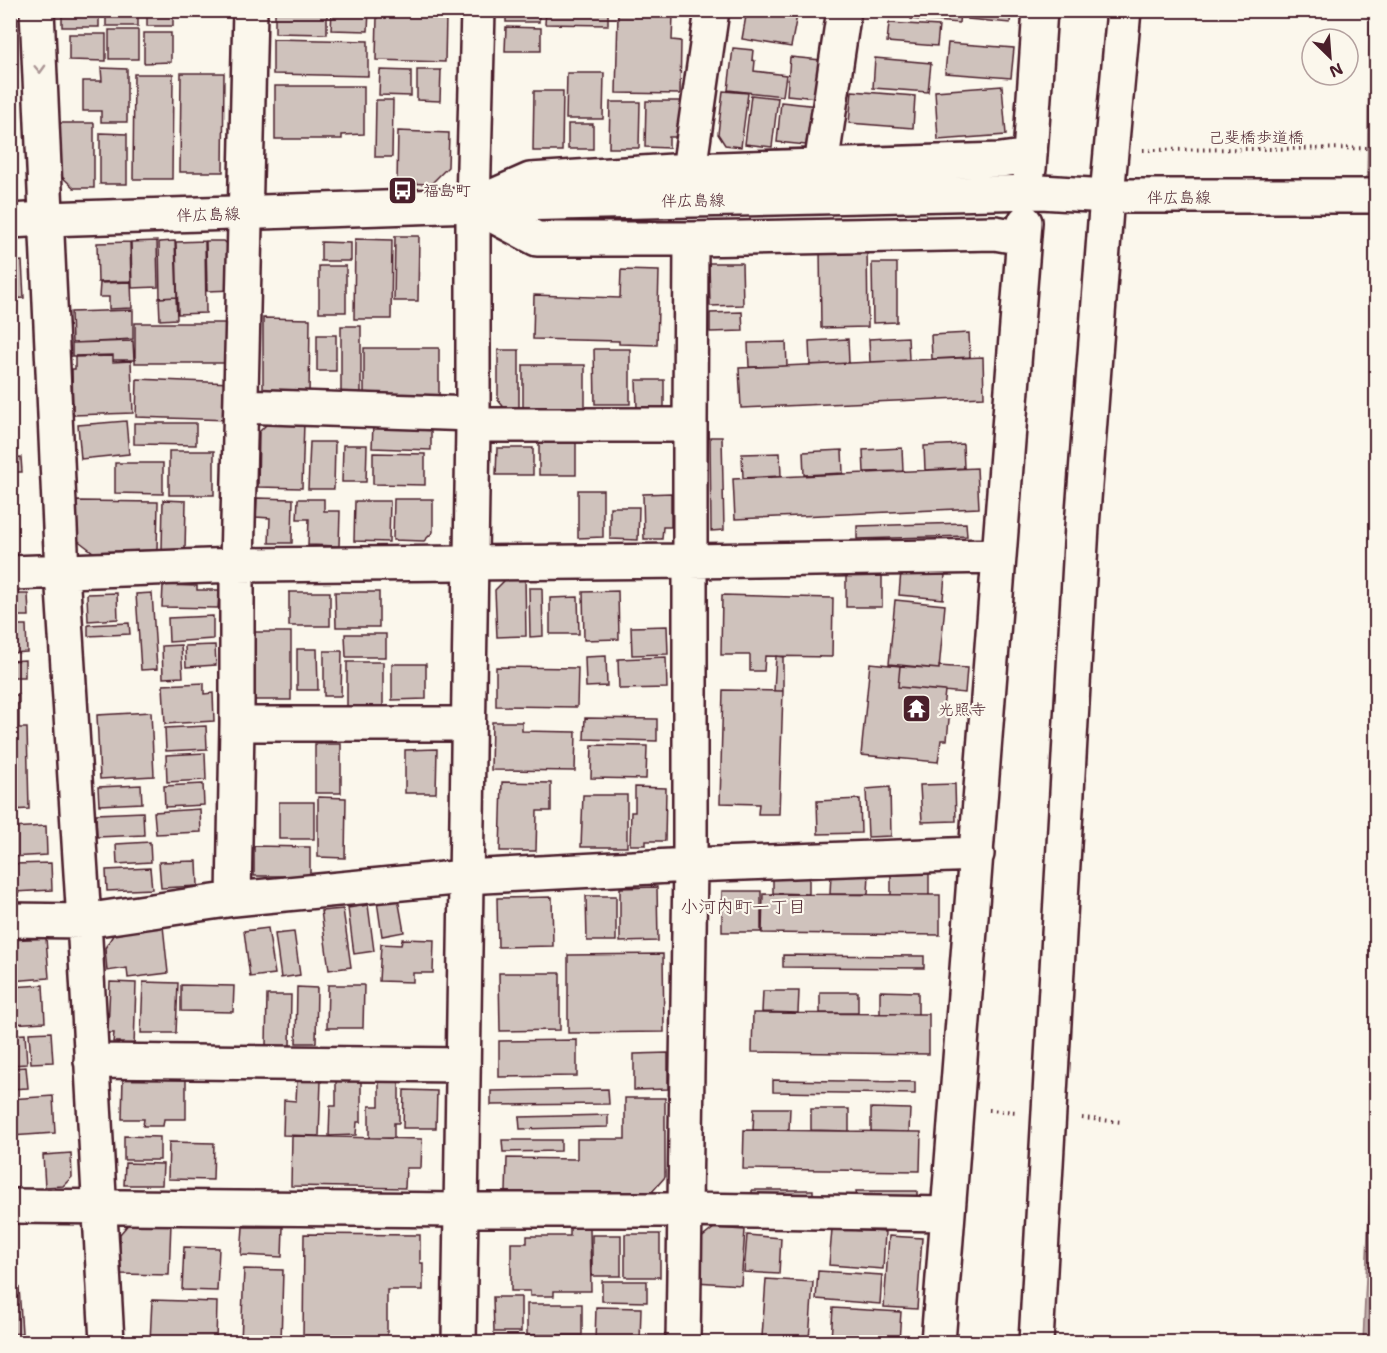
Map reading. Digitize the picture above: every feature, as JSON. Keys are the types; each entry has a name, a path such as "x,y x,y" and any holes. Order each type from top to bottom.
{"street":[{"path":"37,10 62,572 84,921 106,1342"},
{"path":"234,899 237,565 250,10"},
{"path":"459,1342 473,419 473,205 478,10"},
{"path":"689,170 712,10"},
{"path":"821,166 844,10"},
{"path":"473,205 530,180 689,170 1000,160 1029,163 1040,10"},
{"path":"1036,1342 1081,538 1107,196 1124,10"},
{"name":"伴広島線","path":"10,221 473,205 1041,192 1139,197 1377,196"},
{"path":"473,205 537,239 994,234 1024,230 938,1342"},
{"path":"683,1342 690,865 691,239"},
{"path":"241,406 473,419 690,425"},
{"path":"10,573 237,565 998,556"},
{"path":"237,724 468,724"},
{"path":"10,920 84,921 234,899 465,877 690,865 976,854"},
{"path":"91,1061 463,1065"},
{"path":"10,1206 948,1214"}],"path":[{"name":"己斐橋歩道橋","path":"1136,150 1377,148"},
{"path":"980,1109 1023,1113"},
{"path":"1106,1120 1122,1122"}],"shaded area":[{"path":"1370,11 1376,11 1376,208 1367,182"},
{"path":"1376,1063 1376,1342 1363,1342"}],"building":[{"path":"62,10 99,10 99,27 62,27"},
{"path":"106,10 138,10 138,26 106,26"},
{"path":"147,10 173,10 173,26 147,26"},
{"path":"275,10 327,10 327,34 275,33"},
{"path":"332,10 369,10 368,31 331,30"},
{"path":"506,10 539,10 539,22 506,22"},
{"path":"546,10 608,10 608,25 545,24"},
{"path":"747,10 798,10 791,47 742,39"},
{"path":"911,10 960,10 959,23 911,19"},
{"path":"969,10 1011,10 1010,23 968,19"},
{"path":"618,14 673,15 672,40 681,41 680,94 616,93"},
{"path":"377,15 446,16 445,62 376,60"},
{"path":"889,23 939,26 937,46 887,42"},
{"path":"506,27 541,28 541,51 505,51"},
{"path":"109,30 138,30 138,59 109,59"},
{"path":"144,33 171,33 171,62 144,63"},
{"path":"69,34 106,34 106,61 69,60"},
{"path":"273,39 368,41 368,76 273,74"},
{"path":"948,43 1014,48 1011,78 945,73"},
{"path":"733,48 753,50 754,71 786,75 783,96 728,90"},
{"path":"790,57 821,60 817,98 787,95"},
{"path":"875,58 931,63 928,92 873,88"},
{"path":"101,68 127,69 127,122 101,122 101,111 83,111 83,81 102,81"},
{"path":"380,70 411,71 411,96 379,95"},
{"path":"417,70 441,70 440,101 417,100"},
{"path":"181,73 224,73 223,172 180,172"},
{"path":"567,73 604,73 603,119 566,119"},
{"path":"134,74 173,74 172,179 133,179"},
{"path":"275,86 364,86 364,134 342,135 342,139 275,139"},
{"path":"1002,86 1006,135 938,140 935,91"},
{"path":"534,91 563,91 562,151 533,151"},
{"path":"723,91 748,93 741,147 725,145 718,134"},
{"path":"852,91 915,96 913,128 849,123"},
{"path":"751,95 778,98 772,147 745,144"},
{"path":"376,100 393,100 392,157 375,157"},
{"path":"646,101 682,101 682,137 669,137 669,148 645,147"},
{"path":"610,102 640,102 639,148 609,148"},
{"path":"781,102 818,106 815,137 807,137 806,145 777,142"},
{"path":"58,123 94,123 94,188 74,188 59,174"},
{"path":"568,124 593,124 593,149 568,149"},
{"path":"398,131 449,133 448,167 431,184 397,183"},
{"path":"100,133 127,134 127,184 100,184"},
{"path":"395,236 419,236 418,301 394,301"},
{"path":"355,239 392,240 391,319 354,319"},
{"path":"157,241 158,287 132,288 131,242"},
{"path":"175,241 177,297 160,298 159,242"},
{"path":"205,241 206,313 178,314 176,242"},
{"path":"206,241 224,241 234,250 234,290 207,291"},
{"path":"130,242 131,281 98,282 97,243"},
{"path":"321,242 351,243 351,261 321,261"},
{"path":"867,247 868,327 821,328 820,248"},
{"path":"10,252 13,252 14,262 22,261 24,298 10,299"},
{"path":"709,263 742,263 743,305 710,306"},
{"path":"872,263 897,263 897,322 873,323"},
{"path":"319,266 346,266 346,312 319,312"},
{"path":"621,270 659,271 657,345 619,344 619,341 533,339 534,295 620,298"},
{"path":"131,282 132,308 109,309 109,297 99,297 100,283"},
{"path":"176,297 177,319 160,320 159,298"},
{"path":"133,310 133,339 72,343 71,312"},
{"path":"742,312 743,331 710,332 710,313"},
{"path":"263,318 310,319 309,397 263,397"},
{"path":"135,323 231,323 231,363 135,363"},
{"path":"341,326 361,326 361,400 341,400"},
{"path":"969,333 970,357 932,359 931,335"},
{"path":"317,335 336,335 336,371 317,371"},
{"path":"908,337 909,360 870,362 869,339"},
{"path":"848,339 849,363 810,365 809,341"},
{"path":"133,341 134,360 113,360 113,355 72,356 72,343"},
{"path":"786,342 787,366 749,367 748,343"},
{"path":"364,348 439,348 439,394 432,401 364,401"},
{"path":"594,349 630,349 630,404 595,404"},
{"path":"498,350 519,350 519,411 506,410 498,400"},
{"path":"113,356 113,362 131,361 133,413 73,415 72,369 75,369 75,357"},
{"path":"983,357 984,397 741,408 739,368"},
{"path":"523,365 585,365 585,411 523,411"},
{"path":"137,379 231,383 230,420 136,417"},
{"path":"636,380 664,380 664,408 637,408"},
{"path":"126,421 129,454 81,459 78,425"},
{"path":"270,421 304,422 302,488 258,487 259,432"},
{"path":"134,423 196,423 196,445 134,444"},
{"path":"373,425 431,426 431,450 372,448"},
{"path":"539,437 576,437 576,475 539,475"},
{"path":"710,437 722,437 724,530 711,531"},
{"path":"310,442 335,442 334,489 308,489"},
{"path":"963,444 964,468 925,470 924,446"},
{"path":"343,445 367,445 366,482 342,482"},
{"path":"497,448 533,448 533,475 496,475"},
{"path":"902,448 903,471 864,472 863,450"},
{"path":"842,450 843,473 804,475 803,452"},
{"path":"169,451 214,451 214,495 169,495"},
{"path":"373,453 425,454 425,485 373,484"},
{"path":"780,453 781,476 743,478 742,454"},
{"path":"21,457 22,472 10,472 10,458"},
{"path":"115,463 163,463 163,494 115,493"},
{"path":"977,468 979,508 735,519 733,479"},
{"path":"578,490 603,490 603,537 578,538"},
{"path":"671,493 671,527 663,527 662,539 644,539 643,494"},
{"path":"257,498 293,499 292,543 269,543 270,518 256,517"},
{"path":"298,499 324,499 324,511 340,511 339,546 308,545 309,519 297,519"},
{"path":"394,499 433,499 433,532 424,541 393,540"},
{"path":"163,500 186,501 185,551 162,550"},
{"path":"77,501 158,502 157,550 93,552 76,539"},
{"path":"355,501 390,501 389,542 354,541"},
{"path":"610,507 639,507 638,540 610,539"},
{"path":"966,523 967,536 857,539 857,526"},
{"path":"901,571 945,575 943,599 899,595"},
{"path":"846,574 882,574 882,607 846,607"},
{"path":"525,577 526,636 497,637 495,590 507,578"},
{"path":"163,585 197,586 197,590 219,590 218,608 162,607"},
{"path":"529,588 542,588 543,636 530,637"},
{"path":"618,591 619,639 584,640 583,592"},
{"path":"289,592 330,592 330,626 289,626"},
{"path":"335,592 379,592 379,627 336,627"},
{"path":"117,593 118,619 88,621 87,594"},
{"path":"152,593 157,669 141,670 136,594"},
{"path":"10,594 28,594 29,616 10,616"},
{"path":"722,595 833,598 832,657 765,656 764,671 750,671 750,655 721,655"},
{"path":"578,597 579,634 550,634 550,598"},
{"path":"895,600 945,605 939,669 889,664"},
{"path":"213,616 213,639 169,642 168,618"},
{"path":"129,623 130,634 88,636 88,625"},
{"path":"10,625 26,625 27,652 10,653"},
{"path":"667,626 668,654 632,655 631,627"},
{"path":"253,632 291,632 291,700 253,700"},
{"path":"345,634 386,634 386,657 346,657"},
{"path":"181,645 183,677 163,678 162,646"},
{"path":"215,645 216,665 186,667 185,646"},
{"path":"297,649 317,649 318,690 297,690"},
{"path":"324,651 342,651 341,696 324,696"},
{"path":"606,656 607,686 586,687 585,657"},
{"path":"776,656 783,657 783,691 774,691"},
{"path":"666,657 667,688 619,689 618,659"},
{"path":"25,660 25,677 10,677 10,661"},
{"path":"347,662 383,662 383,709 347,710"},
{"path":"870,663 900,666 898,687 945,691 943,708 950,709 947,740 941,740 938,762 861,755"},
{"path":"392,664 426,664 426,699 392,700"},
{"path":"900,666 939,669 939,666 967,668 965,693 898,687"},
{"path":"496,667 578,668 577,707 496,706"},
{"path":"204,683 204,694 213,693 214,721 165,724 163,685"},
{"path":"723,690 783,691 779,814 758,814 759,804 720,803"},
{"path":"10,695 19,695 19,728 27,728 29,809 10,810"},
{"path":"151,712 154,776 100,779 97,715"},
{"path":"585,718 657,719 657,741 584,739"},
{"path":"492,722 522,722 522,731 576,732 575,771 491,770"},
{"path":"206,726 207,749 166,751 165,728"},
{"path":"315,744 341,744 341,793 315,793"},
{"path":"592,745 647,746 646,779 591,778"},
{"path":"437,749 436,793 405,793 405,750"},
{"path":"205,753 206,780 167,782 166,755"},
{"path":"502,782 551,783 551,811 537,811 536,851 500,851"},
{"path":"203,784 204,805 165,807 164,786"},
{"path":"955,784 956,821 922,822 920,785"},
{"path":"141,785 142,803 99,805 98,787"},
{"path":"635,787 666,788 665,841 646,841 646,845 630,845 631,812 635,812"},
{"path":"890,787 891,836 868,837 866,789"},
{"path":"583,795 627,795 627,847 581,847"},
{"path":"318,797 346,798 345,858 318,857"},
{"path":"860,799 861,833 818,834 817,801"},
{"path":"279,802 314,802 314,839 279,839"},
{"path":"200,809 201,832 156,834 154,812"},
{"path":"143,812 144,835 97,837 96,814"},
{"path":"46,826 47,855 10,857 10,828"},
{"path":"150,842 151,862 117,864 116,844"},
{"path":"254,846 310,847 310,876 254,876"},
{"path":"197,861 198,886 161,888 159,862"},
{"path":"51,863 52,890 14,892 13,864"},
{"path":"150,868 152,889 107,891 106,870"},
{"path":"773,872 809,872 809,894 773,893"},
{"path":"891,872 929,873 929,895 891,895"},
{"path":"831,873 869,873 868,894 830,894"},
{"path":"657,887 658,941 620,942 620,888"},
{"path":"722,891 761,891 761,932 722,932"},
{"path":"763,894 940,895 940,935 762,933"},
{"path":"586,896 616,896 616,941 587,941"},
{"path":"552,897 553,946 498,947 497,898"},
{"path":"398,898 404,932 382,936 377,901"},
{"path":"368,905 374,951 354,954 348,908"},
{"path":"343,909 351,967 329,970 321,911"},
{"path":"163,926 168,973 128,978 127,968 107,971 105,948 115,932"},
{"path":"268,928 275,974 250,977 244,931"},
{"path":"294,932 300,975 281,978 275,934"},
{"path":"46,938 49,978 10,981 10,940"},
{"path":"402,939 434,940 433,973 413,973 413,982 379,981 381,944 401,945"},
{"path":"663,954 664,1032 568,1033 568,955"},
{"path":"783,955 924,956 924,968 783,967"},
{"path":"499,973 560,973 560,1030 500,1031"},
{"path":"110,982 136,983 134,1047 119,1047 119,1042 113,1042 114,1033 108,1033"},
{"path":"143,982 178,983 176,1033 141,1033"},
{"path":"43,985 45,1022 10,1024 10,987"},
{"path":"181,985 234,986 233,1012 181,1011"},
{"path":"328,985 364,985 363,1028 327,1028"},
{"path":"297,987 317,988 316,1043 296,1043"},
{"path":"763,991 799,991 798,1013 762,1012"},
{"path":"880,991 918,992 918,1014 880,1014"},
{"path":"820,992 858,992 858,1013 820,1013"},
{"path":"267,995 291,995 290,1046 266,1046"},
{"path":"753,1013 929,1014 929,1054 752,1052"},
{"path":"51,1032 53,1062 31,1063 29,1033"},
{"path":"25,1034 27,1064 10,1065 10,1035"},
{"path":"577,1040 577,1076 499,1077 499,1041"},
{"path":"668,1053 668,1089 634,1090 634,1054"},
{"path":"26,1067 28,1088 10,1089 10,1068"},
{"path":"379,1075 399,1075 399,1123 394,1123 394,1138 369,1138 369,1106 379,1106"},
{"path":"336,1076 361,1076 361,1122 357,1122 356,1135 329,1136 330,1106 336,1106"},
{"path":"123,1077 186,1077 186,1119 164,1119 163,1126 143,1126 144,1119 122,1119"},
{"path":"297,1080 321,1081 319,1136 283,1135 284,1100 296,1101"},
{"path":"773,1080 915,1082 915,1094 773,1092"},
{"path":"608,1089 609,1104 491,1105 491,1091"},
{"path":"404,1090 437,1091 436,1128 403,1128"},
{"path":"53,1096 55,1133 11,1136 10,1099"},
{"path":"625,1098 665,1098 665,1177 651,1193 506,1192 507,1158 577,1159 577,1139 625,1139"},
{"path":"754,1108 790,1108 789,1130 753,1130"},
{"path":"871,1108 910,1109 909,1132 871,1131"},
{"path":"811,1109 849,1109 849,1131 811,1130"},
{"path":"608,1115 608,1127 520,1129 519,1117"},
{"path":"744,1130 921,1132 920,1171 743,1169"},
{"path":"124,1136 160,1137 160,1160 124,1160"},
{"path":"292,1136 422,1139 421,1168 406,1168 405,1188 291,1186"},
{"path":"502,1140 561,1140 561,1151 503,1152"},
{"path":"169,1142 214,1143 213,1180 168,1179"},
{"path":"71,1153 72,1177 63,1186 45,1187 43,1155"},
{"path":"125,1163 163,1164 162,1185 124,1185"},
{"path":"752,1190 813,1190 813,1197 752,1196"},
{"path":"856,1191 917,1191 917,1198 857,1197"},
{"path":"131,1221 171,1223 169,1275 119,1274 120,1234"},
{"path":"243,1227 283,1227 282,1257 241,1255"},
{"path":"570,1228 590,1228 591,1291 554,1291 554,1296 530,1296 530,1291 511,1291 511,1243 527,1243 527,1236 570,1236"},
{"path":"714,1228 745,1230 741,1285 696,1282 699,1240"},
{"path":"832,1229 885,1232 883,1269 829,1265"},
{"path":"304,1234 420,1235 423,1290 387,1290 387,1342 303,1342"},
{"path":"625,1234 660,1234 660,1277 625,1277"},
{"path":"592,1235 621,1235 621,1276 592,1276"},
{"path":"747,1235 781,1238 779,1274 744,1272"},
{"path":"889,1236 922,1238 917,1309 884,1307"},
{"path":"184,1247 219,1248 217,1291 182,1290"},
{"path":"244,1269 283,1270 281,1342 241,1342"},
{"path":"818,1271 882,1275 880,1304 816,1299"},
{"path":"766,1279 813,1282 809,1340 762,1337"},
{"path":"602,1281 647,1281 647,1302 602,1301"},
{"path":"19,1287 22,1333 10,1334 10,1288"},
{"path":"493,1297 521,1297 521,1332 494,1332"},
{"path":"152,1300 217,1302 216,1342 150,1342"},
{"path":"527,1304 582,1304 582,1335 527,1335"},
{"path":"596,1307 641,1308 640,1342 595,1342"},
{"path":"833,1308 901,1312 899,1342 831,1340"}],"place":[{"name":"福島町","path":"402,190"},
{"name":"光照寺","path":"917,709"}],"district":[{"name":"小河内町一丁目","path":"743,907"}]}
